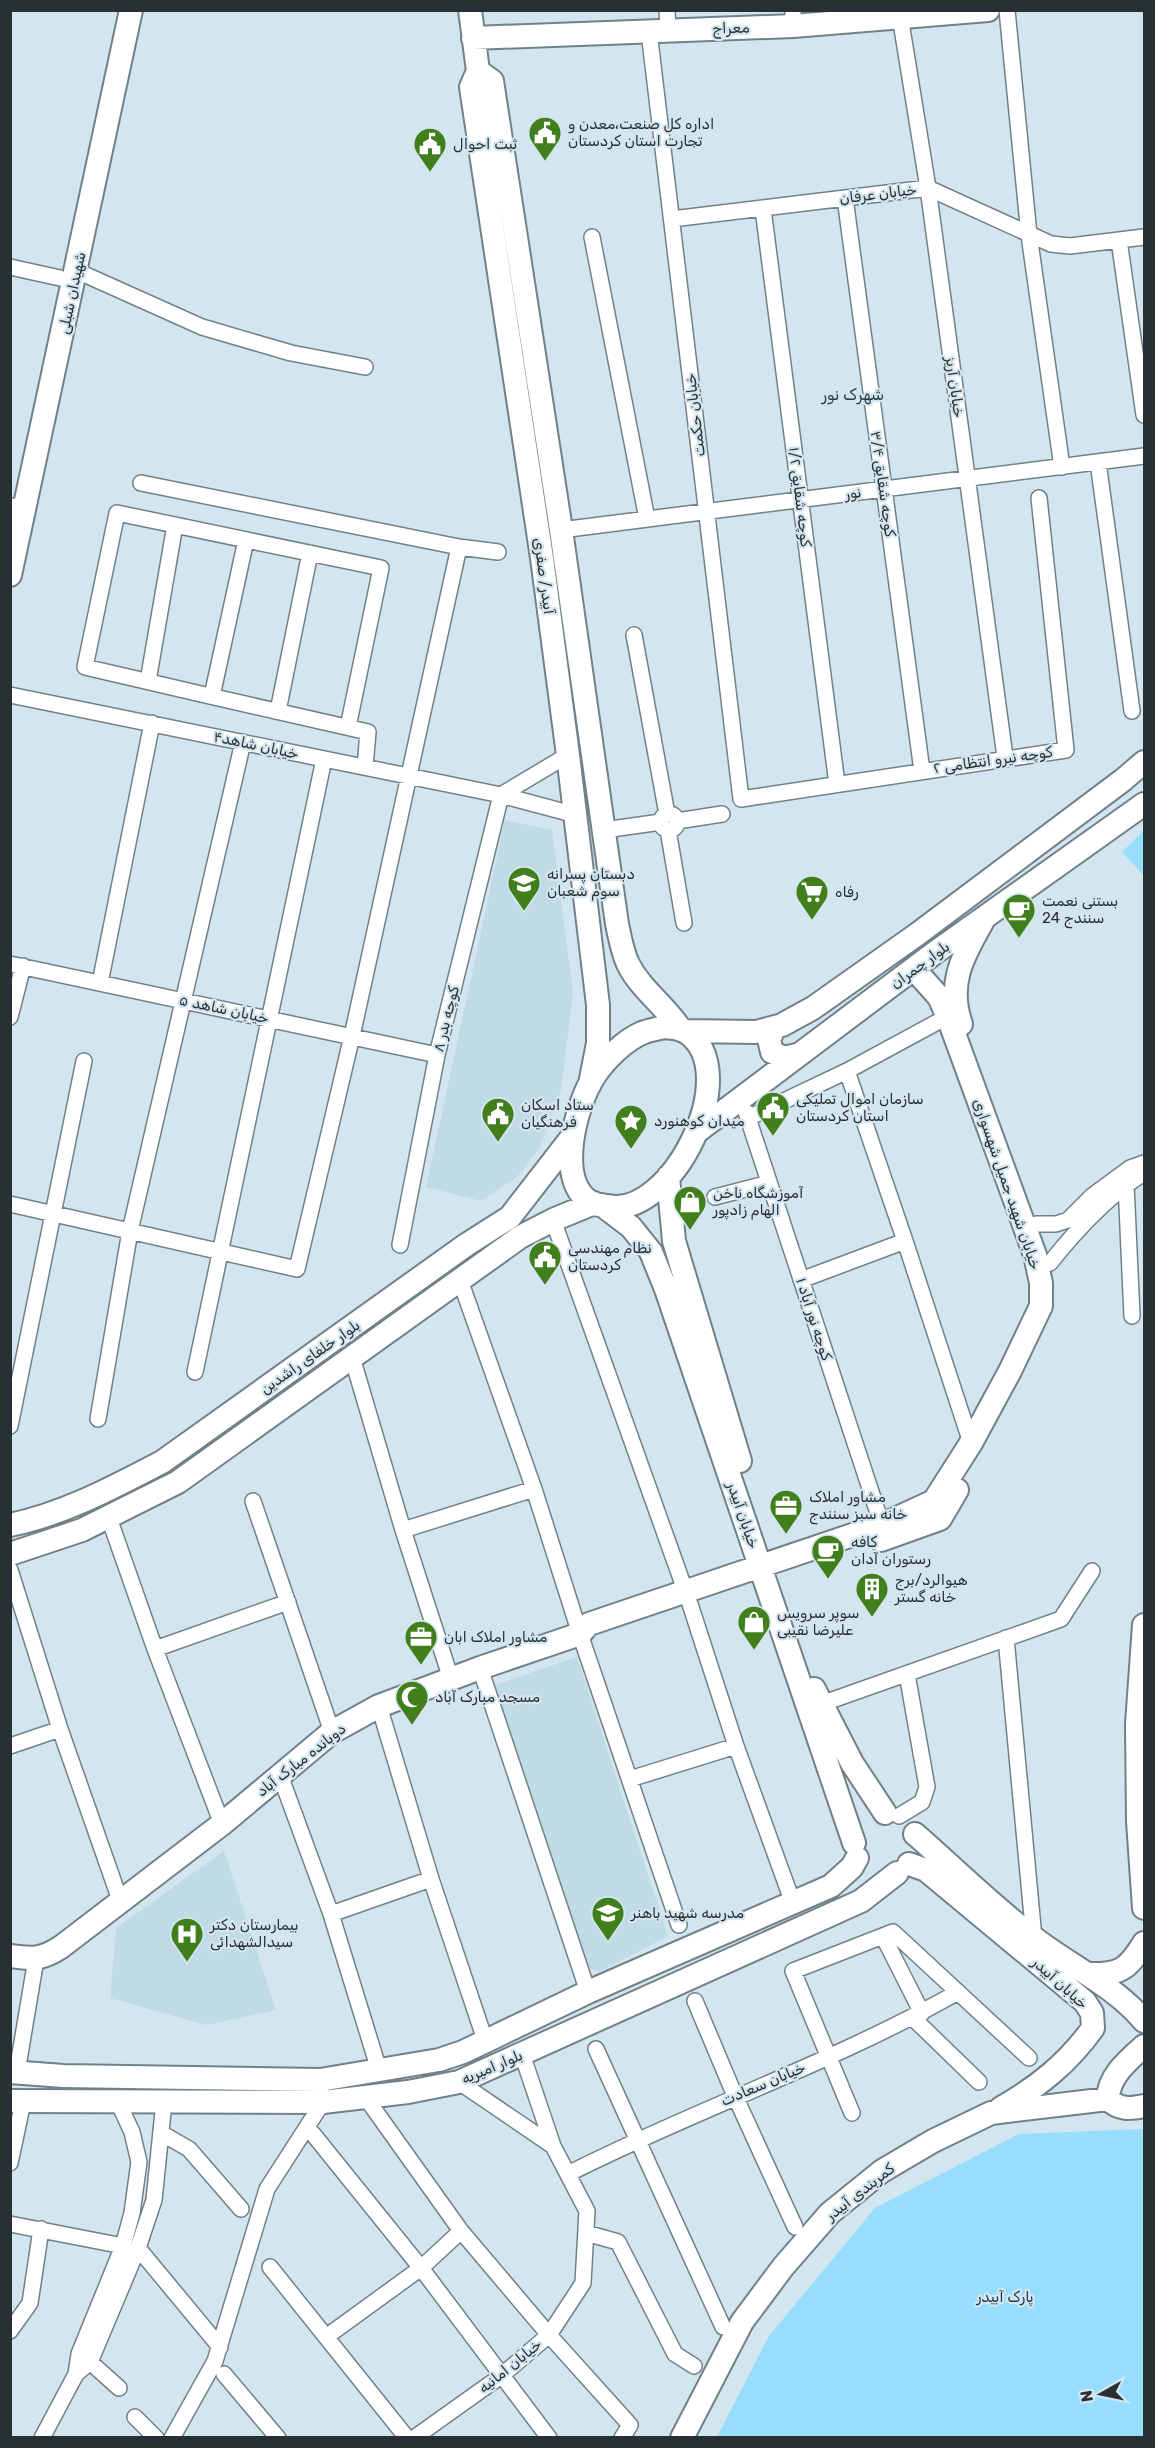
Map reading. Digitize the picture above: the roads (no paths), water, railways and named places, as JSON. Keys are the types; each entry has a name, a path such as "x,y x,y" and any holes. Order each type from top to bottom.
{"main road":[{"name":"شهیدان شبلی","path":"10,575 119,10"},
{"name":"شهیدان شبلی","path":"11,507 131,10"},
{"name":"آبیدر/ صفری","path":"470,10 478,70 471,87 542,558 598,1005 598,1043 590,1084"},
{"name":"معراج","path":"473,38 661,24 987,10"},
{"name":"آبیدر/ صفری","path":"478,70 492,81 561,530 617,924 623,951 630,966 642,984 669,1012 683,1031"},
{"name":"بلوار چمران","path":"683,1031 756,1032 775,1027 813,1008 1114,787 1144,762"},
{"name":"بلوار چمران","path":"699,1130 914,969 1144,804"},
{"name":"خیابان شهید جمیل شهسواری","path":"767,1571 882,1526 934,1501 971,1443 1010,1371 1041,1306 1041,1283 1035,1254 952,1014 962,956 985,917"},
{"name":"خیابان شهید جمیل شهسواری","path":"767,1571 940,1519 982,1448 1050,1322 1053,1283 1050,1263 1036,1224 952,1014 914,969"},
{"path":"664,1027 683,1031 700,1047 708,1070 707,1098 699,1130 683,1160 661,1185 638,1201 614,1208 598,1204 578,1189 571,1166 572,1137 590,1084 617,1050 641,1033 664,1027"},
{"path":"775,1027 769,1039 772,1052 784,1058 797,1055"},
{"name":"بلوار خلفای راشدین","path":"10,1525 32,1521 70,1506 115,1487 162,1462 466,1245 510,1217 572,1137"},
{"name":"خیابان آبیدر","path":"668,1177 674,1240 767,1571 856,1850"},
{"name":"بلوار خلفای راشدین","path":"10,1554 82,1530 178,1482 520,1237 553,1220 598,1204"},
{"name":"خیابان آبیدر","path":"598,1204 632,1227 651,1252 767,1571 812,1684 852,1763 892,1814"},
{"path":"510,1217 518,1216 525,1223 526,1231 520,1237"},
{"name":"دوبانده مبارک آباد","path":"36,1959 49,1955 121,1903 222,1824 332,1732 379,1706 580,1634 589,1624 687,1597 767,1571"},
{"path":"1144,1625 1137,1724 1138,1821 1144,1908"},
{"path":"892,1814 911,1827 917,1844 903,1869 888,1875 870,1871 856,1850 860,1825 867,1818 892,1814"},
{"name":"خیابان آبیدر","path":"915,1834 1034,1938 1088,1974 1136,2011 1144,2021"},
{"name":"بلوار امیریه","path":"14,2072 63,2076 320,2080 439,2060 463,2052 588,1992 831,1886 852,1867 856,1850"},
{"name":"خیابان آبیدر","path":"903,1869 926,1870 1085,2002 1092,2013 1094,2028 1058,2070 1036,2088 991,2113"},
{"name":"بلوار امیریه","path":"17,2102 323,2102 366,2098 459,2082 861,1901 903,1869"},
{"path":"1088,1974 1108,1975 1125,1968 1134,1960 1144,1943"},
{"path":"10,1956 36,1959"},
{"path":"1144,2046 1118,2072 1108,2087 1108,2099 1115,2107 1125,2109 1144,2106"},
{"path":"63,2076 63,2102"},
{"name":"کمربندی آبیدر","path":"682,2438 742,2322 783,2267 830,2213 882,2171 933,2141 991,2113 1108,2099"}],"street":[{"path":"1007,10 1029,235 1062,467"},
{"name":"خیابان آریز","path":"899,13 928,188 1005,757"},
{"name":"خیابان حکمت","path":"661,24 672,219 741,799"},
{"name":"خیابان عرفان","path":"672,219 928,188 1051,244 1070,246 1144,237"},
{"name":"کوچه شقایق ۳/۴","path":"845,198 922,771"},
{"name":"کوچه شقایق ۱/۲","path":"763,209 837,784"},
{"path":"592,237 648,519"},
{"path":"1119,240 1144,415"},
{"path":"10,267 68,275 202,327 291,353 365,367"},
{"name":"نور","path":"561,530 1144,456"},
{"path":"1098,462 1132,711"},
{"path":"141,483 459,547 498,552"},
{"name":"کوچه نیرو انتظامی ۲","path":"741,799 1005,757 1066,750 1039,498"},
{"path":"348,727 381,568 117,513 84,667 368,732 365,767"},
{"path":"147,681 175,525"},
{"path":"212,696 246,540"},
{"path":"10,1204 297,1269 352,1036 459,547"},
{"path":"278,711 310,553"},
{"path":"634,635 684,923"},
{"name":"خیابان شاهد۴","path":"10,694 501,795 576,816"},
{"path":"100,983 152,723"},
{"path":"98,1419 130,1231 243,742"},
{"path":"501,795 568,756"},
{"path":"195,1372 324,759"},
{"name":"کوچه بدر ۸","path":"399,1245 437,1055 501,795"},
{"path":"604,830 722,814"},
{"path":"10,1017 17,965"},
{"name":"خیابان شاهد ۵","path":"17,965 437,1055"},
{"path":"952,1014 847,1071 971,1443"},
{"path":"10,1426 84,1061"},
{"name":"کوچه نور آباد ۱","path":"847,1071 747,1115 882,1526"},
{"name":"خیابان شهید جمیل شهسواری","path":"1036,1224 1056,1224 1068,1220 1092,1196 1120,1175 1144,1163"},
{"name":"خیابان شهید جمیل شهسواری","path":"1050,1263 1075,1232 1126,1184 1144,1173"},
{"path":"716,1197 769,1183"},
{"path":"1126,1184 1132,1316"},
{"path":"553,1220 793,1903"},
{"path":"801,1280 905,1240"},
{"path":"460,1280 534,1489 580,1634 679,1925"},
{"path":"352,1357 403,1530 451,1679"},
{"path":"403,1530 534,1489"},
{"path":"253,1501 332,1732"},
{"path":"109,1518 155,1650 222,1824"},
{"path":"821,1704 1061,1619 1092,1572"},
{"path":"12,1579 60,1729 121,1903"},
{"path":"155,1650 288,1602"},
{"path":"1006,1638 1034,1938"},
{"path":"480,1668 588,1992"},
{"path":"892,1814 922,1802 927,1787 907,1674"},
{"path":"379,1706 431,1879 485,2040"},
{"path":"10,1746 60,1729"},
{"path":"630,1779 736,1746"},
{"path":"280,1775 331,1914 379,2070"},
{"path":"331,1914 431,1879"},
{"path":"852,2113 793,1971 893,1932 1029,2058"},
{"path":"883,1936 917,2015 979,2082"},
{"path":"14,2072 36,1959"},
{"name":"خیابان سعادت","path":"568,2174 636,2140 917,2015 958,1992"},
{"path":"695,2001 735,2096 795,2227"},
{"path":"596,2049 723,2326"},
{"path":"522,2054 553,2146"},
{"path":"172,2438 215,2361 267,2190 323,2102 320,2080"},
{"name":"خیابان امانیه","path":"414,2438 501,2376 549,2335 583,2283 587,2211 553,2146 459,2082"},
{"path":"366,2098 461,2231 626,2431"},
{"path":"10,2163 17,2102"},
{"path":"76,2374 90,2362 131,2247 132,2213 139,2162 132,2132 118,2102"},
{"path":"42,2438 76,2374 79,2354 154,2200 164,2102"},
{"path":"161,2133 189,2149 241,2209"},
{"path":"313,2134 421,2268 549,2438"},
{"path":"10,2224 131,2247 220,2346"},
{"path":"10,2331 30,2303 41,2229"},
{"path":"326,2337 421,2268 461,2231"},
{"path":"586,2233 618,2242 675,2354 694,2366"},
{"path":"270,2267 407,2438"},
{"path":"90,2362 119,2388"},
{"path":"224,2374 278,2438"},
{"path":"135,2417 156,2438"}],"place":[{"name":"اداره کل صنعت،معدن و تجارت استان کردستان","path":"545,162"},
{"name":"ثبت احوال","path":"430,173"},
{"name":"دبستان پسرانه سوم شعبان","path":"524,912"},
{"name":"رفاه","path":"812,921"},
{"name":"بستنی نعمت سنندج 24","path":"1019,939"},
{"name":"سازمان اموال تملیکی استان کردستان","path":"773,1137"},
{"name":"ستاد اسکان فرهنگیان","path":"498,1143"},
{"name":"میدان کوهنورد","path":"631,1150"},
{"name":"آموزشگاه ناخن الهام زادپور","path":"690,1231"},
{"name":"نظام مهندسی کردستان","path":"545,1286"},
{"name":"مشاور املاک خانه سبز سنندج","path":"786,1535"},
{"name":"کافه رستوران آدان","path":"828,1580"},
{"name":"هیوالرد/برج خانه گستر","path":"872,1618"},
{"name":"سوپر سرویس علیرضا نقیبی","path":"754,1651"},
{"name":"مشاور املاک ابان","path":"421,1666"},
{"name":"مسجد مبارک آباد","path":"412,1726"},
{"name":"مدرسه شهید باهنر","path":"608,1942"},
{"name":"بیمارستان دکتر سیدالشهدائی","path":"187,1963"}],"district":[{"name":"شهرک نور","path":"853,394"}],"park label":[{"name":"پارک آبیدر","path":"1005,2297"}]}
